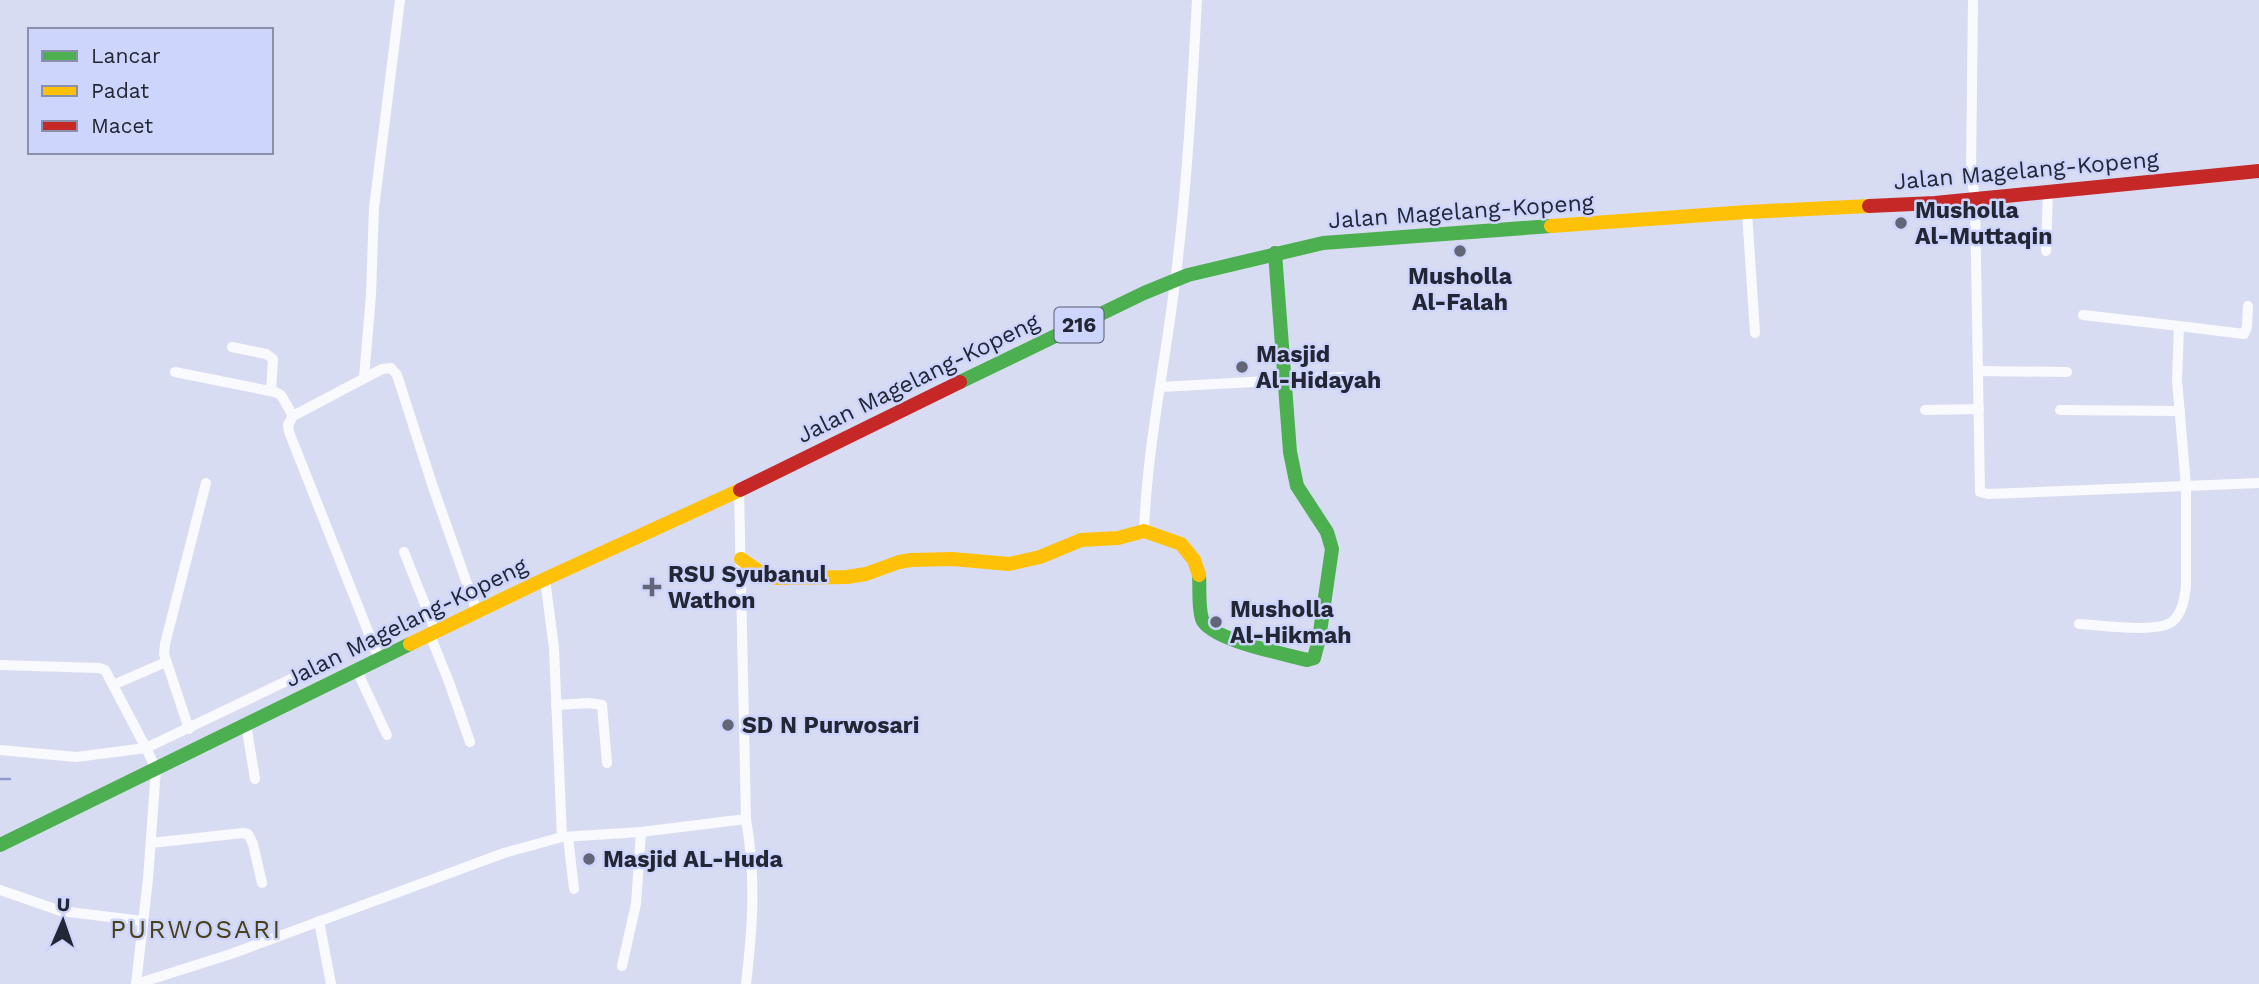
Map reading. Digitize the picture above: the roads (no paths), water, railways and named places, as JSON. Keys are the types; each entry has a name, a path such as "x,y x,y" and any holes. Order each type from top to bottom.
{"main road":[{"name":"Jalan Magelang-Kopeng","path":"0,845 545,579 739,490 1176,280 1323,243 1747,212 1935,203 2259,171"},
{"path":"741,559 763,574 777,578 847,577 911,560 952,559 1009,564 1040,557 1081,540 1118,538 1144,531 1181,544 1194,560 1199,574 1202,618 1208,628 1222,636 1307,660 1314,658 1332,549 1327,532 1297,486 1290,452 1275,253"}],"street":[{"path":"364,378 371,295 374,208 400,0"},
{"path":"1144,531 1146,494 1176,280 1197,0"},
{"path":"1973,0 1971,172 1975,199 1979,490 1981,493 2259,483"},
{"path":"2046,251 2048,191"},
{"path":"1747,212 1755,333"},
{"path":"2083,315 2244,334 2248,306"},
{"path":"2079,624 2157,628 2175,619 2185,598 2186,486 2177,380 2179,326"},
{"path":"232,347 266,354 273,359 271,391"},
{"path":"379,659 288,425 293,416 387,367 397,375 477,612"},
{"path":"1978,370 2067,372"},
{"path":"175,372 271,391 281,395 293,416"},
{"path":"1161,387 1342,377"},
{"path":"1925,410 1979,409"},
{"path":"2060,410 2180,411"},
{"path":"189,729 166,662 165,644 206,483"},
{"path":"739,490 746,818 754,891 746,984"},
{"path":"404,552 470,742"},
{"path":"545,579 554,648 565,837 574,889"},
{"path":"113,685 166,662"},
{"path":"0,665 104,670 156,769 136,984 231,954 504,853 565,837 641,832 746,818"},
{"path":"357,671 387,735"},
{"path":"0,751 76,757 146,748 293,678"},
{"path":"556,705 602,705 607,763"},
{"path":"246,724 255,779"},
{"path":"622,966 636,904 641,832"},
{"path":"151,844 246,833 252,839 262,883"},
{"path":"0,890 61,911 143,921"},
{"path":"319,921 331,984"}],"waterway":[{"path":"0,779 10,779"}],"place":[{"name":"Musholla Al-Muttaqin","path":"1901,223"},
{"name":"Musholla Al-Falah","path":"1460,251"},
{"name":"Masjid Al-Hidayah","path":"1242,367"},
{"name":"RSU Syubanul Wathon","path":"652,587"},
{"name":"Musholla Al-Hikmah","path":"1216,622"},
{"name":"SD N Purwosari","path":"728,725"},
{"name":"Masjid AL-Huda","path":"589,859"}],"district":[{"name":"PURWOSARI","path":"196,929"}]}
